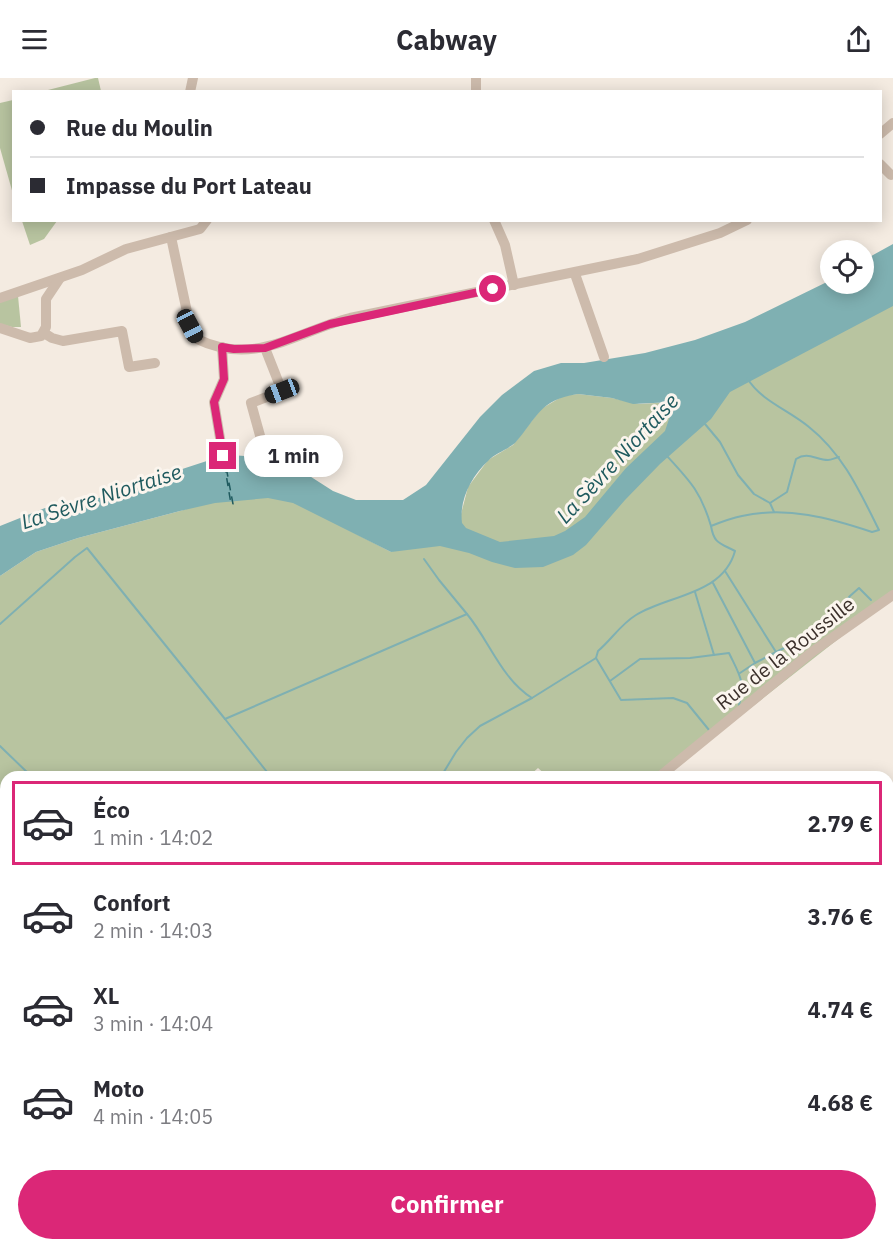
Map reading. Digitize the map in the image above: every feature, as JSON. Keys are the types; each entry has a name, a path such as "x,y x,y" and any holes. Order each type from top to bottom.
{"street":[{"path":"882,166 891,175"},
{"path":"0,298 60,278 126,249 200,229 205,222"},
{"path":"495,222 505,245 514,285"},
{"path":"171,237 190,326 197,339 234,349 265,348 340,321 638,259 720,233 743,222"},
{"path":"574,274 604,357"},
{"path":"46,299 60,278"},
{"path":"0,328 30,338 44,333 46,299 42,290 34,285"},
{"path":"44,333 63,341 122,331 129,367 155,363"},
{"path":"222,347 224,379 214,402 223,456"},
{"path":"264,450 251,403 282,391 265,348"},
{"name":"Rue de la Roussille","path":"666,771 812,652 893,595"}],"green space":[{"path":"98,78 101,90 48,90"},
{"path":"12,100 12,190 0,148 0,103"},
{"path":"23,222 56,222 44,239 30,245"},
{"path":"18,296 21,327 0,324 0,302"},
{"path":"893,296 893,596 671,771 541,771 538,768 535,771 0,771 0,576 36,552 262,485 391,552 461,514 468,487 488,460 513,445 541,409 563,396 578,394 639,404 673,402"}],"water":[{"path":"893,244 893,306 730,392 711,419 660,464 586,545 573,555 543,567 515,568 440,546 391,552 293,503 268,498 215,503 78,538 36,552 0,576 0,526 45,508 120,494 153,483 167,474 219,457 230,455 275,458 294,466 333,491 356,500 403,500 426,485 480,417 502,395 534,371 561,363 584,363 645,353 695,340 745,322 820,285 820,294 874,294 874,254","holes":["578,394 612,398 633,404 673,402 674,404 665,431 626,468 585,517 565,531 554,536 500,542 466,528 462,523 464,497 482,467 491,458 515,443 547,405"]}],"waterway":[{"path":"596,658 598,651 636,615 707,585 729,566 735,551 716,540 711,526 742,516 775,512 824,518 872,532 879,530 850,474 832,449 809,427 767,399 747,378"},
{"path":"705,424 720,442 738,475 754,494 770,503 774,512"},
{"path":"667,456 694,488 711,526"},
{"path":"770,503 787,492 796,459 804,456 824,460 839,457"},
{"path":"0,624 87,548 225,719 467,614 424,559"},
{"path":"725,571 776,652 755,663"},
{"path":"713,583 755,663 740,673"},
{"path":"776,652 823,629 859,588 871,600"},
{"path":"695,592 714,655"},
{"path":"444,771 467,738 480,726 532,698 521,690 504,670 467,614"},
{"path":"610,681 640,659 690,658 729,653 742,684 739,705"},
{"path":"532,698 596,658 621,700 673,698 687,703 709,730"},
{"path":"225,719 266,771"},
{"path":"0,746 26,771"}],"ferry route":[{"path":"223,456 224,456 233,504 231,504 223,456"}],"route":[{"path":"223,456 214,402 224,379 222,347 265,348 350,318 493,289"}],"water label":[{"name":"La Sèvre Niortaise","path":"617,458"},
{"name":"La Sèvre Niortaise","path":"101,496"}]}
